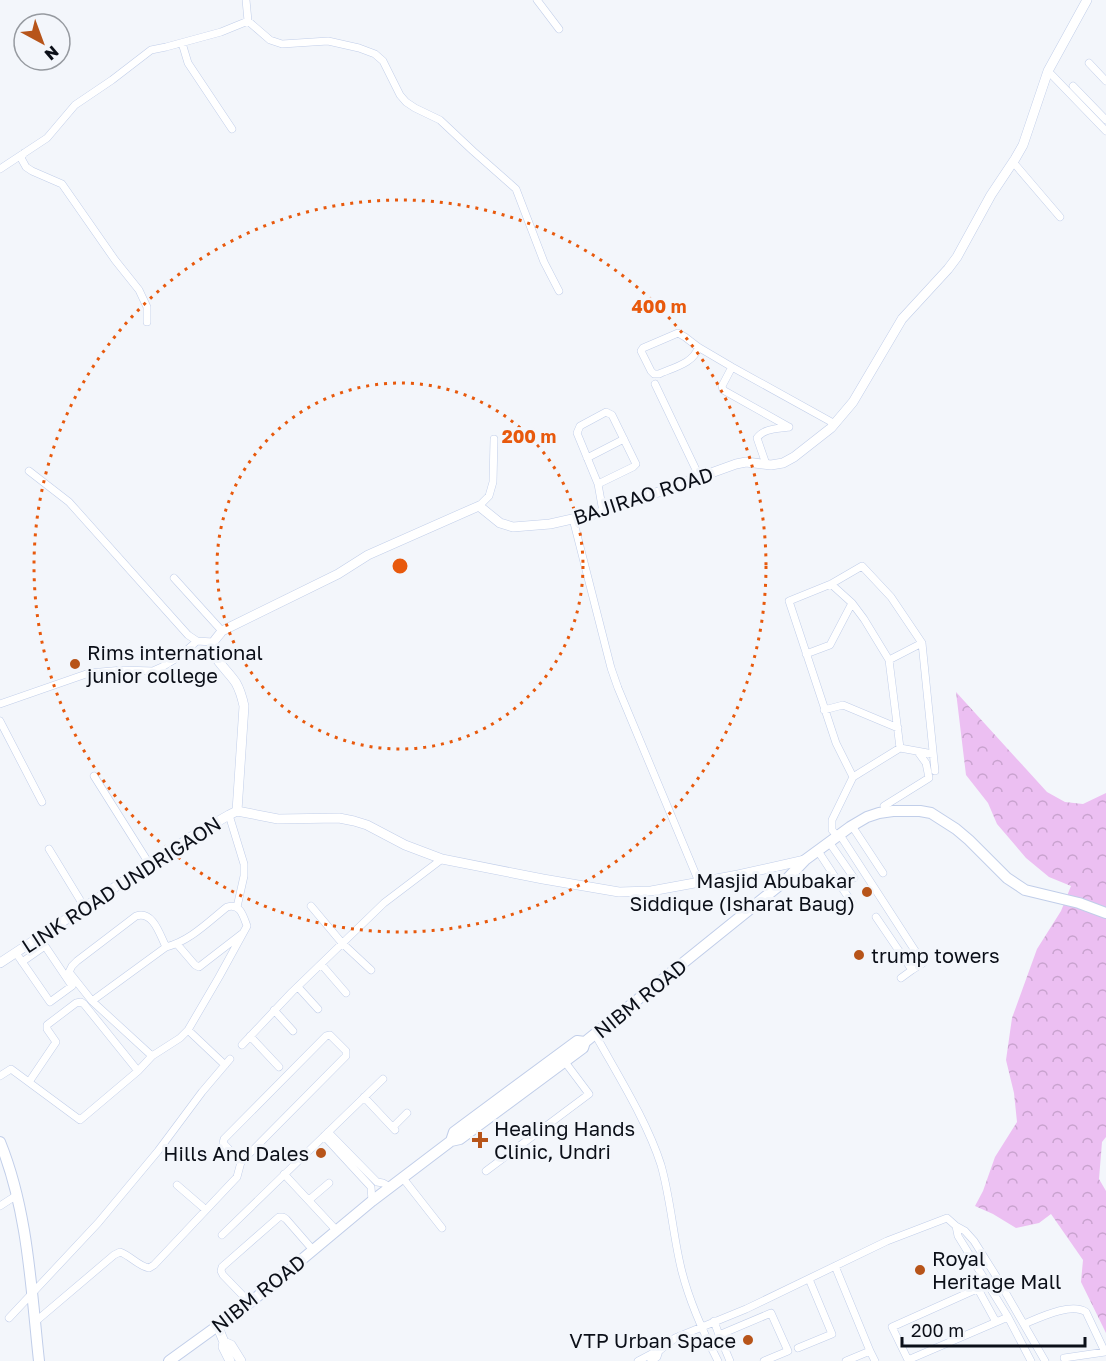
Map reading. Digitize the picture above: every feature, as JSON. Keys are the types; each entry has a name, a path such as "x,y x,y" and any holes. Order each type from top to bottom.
{"main road":[{"name":"NIBM ROAD","path":"169,1361 250,1303 372,1201 451,1141 454,1132 577,1041 585,1042 786,880 805,860 867,818 892,811 931,813 956,829 1007,878 1025,890 1079,903 1106,913"},
{"path":"451,1141 460,1139 565,1062 583,1048 585,1042"},
{"path":"1,1149 20,1208 33,1294 39,1361"}],"street":[{"path":"246,0 248,21 270,40 282,44 328,41 359,48 375,54 383,61 400,95 406,102 440,120 516,189 544,262 559,291"},
{"path":"537,0 559,29"},
{"name":"BAJIRAO ROAD","path":"479,507 500,523 513,527 550,524 603,512 736,464 783,463 794,458 817,440 835,424 853,402 902,319 957,257 991,195 1023,145 1048,71 1087,0"},
{"path":"0,169 47,138 75,105 151,50 221,32 248,21"},
{"path":"182,43 188,63 232,129"},
{"path":"1089,63 1106,81"},
{"path":"1048,71 1104,121"},
{"path":"1073,86 1104,121 1106,131"},
{"path":"24,153 21,158 26,167 62,184 114,260 139,290 147,307 147,322"},
{"path":"1013,162 1060,217"},
{"path":"698,347 693,359 658,374 651,371 641,351 643,348 678,333 732,367 835,424"},
{"path":"732,367 722,386 723,390 789,427 763,432 757,438 766,464"},
{"path":"656,384 699,477"},
{"path":"598,484 635,466 612,415 606,412 580,426 577,430 598,484 603,512"},
{"path":"237,907 244,876 235,809 244,706 235,681 214,654 213,642 222,631 338,574 368,555 479,507 489,496 493,482 494,439"},
{"path":"587,458 624,439"},
{"path":"29,471 69,502 188,636 197,641 213,642"},
{"path":"573,519 611,668 699,882"},
{"path":"853,777 836,743 789,602 831,584 862,566 891,597 922,643 935,771"},
{"path":"174,578 222,631"},
{"path":"831,584 852,603 889,660 900,748"},
{"path":"806,654 830,645 852,603"},
{"path":"0,704 89,674 123,670 153,671 180,656 197,641"},
{"path":"889,660 922,643"},
{"path":"824,710 843,705 898,728"},
{"path":"0,721 42,802"},
{"path":"854,878 832,830 832,820 853,777 900,748 933,754"},
{"path":"884,806 929,778 926,763 918,752"},
{"path":"94,776 150,865"},
{"name":"LINK ROAD UNDRIGAON","path":"0,963 235,809 278,819 332,818 354,821 367,825 405,845 442,859 619,892 651,891 805,860"},
{"path":"852,826 883,873"},
{"path":"835,838 923,963 901,978"},
{"path":"49,849 85,908"},
{"path":"818,851 852,903"},
{"path":"242,1045 342,943 391,897 442,859"},
{"path":"0,1076 11,1069 80,1120 138,1071 152,1056 180,1038 188,1030 245,932 247,926 243,913 232,905 227,907 198,931 177,944 166,947 92,1001"},
{"path":"311,906 342,943 371,970"},
{"path":"152,1056 92,1001 69,972 72,966 136,916 147,916 154,922 166,947"},
{"path":"876,917 912,970"},
{"path":"177,944 199,967 245,932"},
{"path":"16,953 22,962 50,1002 72,986 45,946 22,962"},
{"path":"321,964 346,993"},
{"path":"298,987 318,1009"},
{"path":"29,1082 56,1042 47,1029 47,1025 76,1003 81,1002 138,1071"},
{"path":"274,1011 293,1031"},
{"path":"188,1030 225,1065"},
{"path":"595,1034 645,1125 660,1164 682,1272 701,1327 718,1361"},
{"path":"250,1036 279,1067"},
{"path":"35,1322 120,1252 144,1267 149,1268 154,1265 237,1177 241,1162 346,1056 346,1051 332,1036 327,1036 224,1139 224,1143 241,1162"},
{"path":"9,1318 98,1223 230,1059"},
{"path":"486,1172 589,1094 565,1062"},
{"path":"222,1235 383,1079"},
{"path":"364,1097 394,1128 407,1113"},
{"path":"326,1134 352,1161 377,1182 390,1187"},
{"path":"352,1161 371,1187 372,1201"},
{"path":"284,1174 337,1231"},
{"path":"402,1177 442,1227"},
{"path":"309,1200 329,1184"},
{"path":"177,1185 206,1210"},
{"path":"0,1206 17,1195"},
{"path":"250,1303 223,1275 222,1267 279,1217 286,1219 313,1250"},
{"path":"638,1361 648,1360 675,1338 746,1309 887,1241 947,1218 974,1241 1045,1361"},
{"path":"956,1226 958,1236 1008,1317 1031,1361"},
{"path":"835,1266 875,1361"},
{"path":"798,1348 832,1334 809,1279"},
{"path":"988,1284 892,1327 908,1360 1008,1317"},
{"path":"978,1289 996,1322"},
{"path":"1024,1324 1062,1310 1081,1309 1086,1312 1105,1352 1064,1358"},
{"path":"719,1335 771,1313 788,1351 764,1361"},
{"path":"714,1321 730,1361"},
{"path":"217,1325 224,1341 223,1347 230,1361"},
{"path":"224,1341 231,1345 241,1361"},
{"path":"846,1361 870,1351"}],"green space":[{"path":"956,692 1047,792 1065,802 1083,804 1106,793 1106,1137 1102,1142 1099,1179 1106,1191 1106,1333 1081,1282 1083,1260 1051,1214 1039,1223 1016,1228 975,1206 995,1157 1017,1122 1014,1093 1006,1060 1012,1018 1037,949 1061,911 1071,886 1049,877 1026,858 997,824 988,803 966,775"}],"place":[{"name":"Rims international junior college","path":"75,664"},
{"name":"Masjid Abubakar Siddique (Isharat Baug)","path":"867,892"},
{"name":"trump towers","path":"859,955"},
{"name":"Healing Hands Clinic, Undri","path":"480,1140"},
{"name":"Hills And Dales","path":"321,1153"},
{"name":"Royal Heritage Mall","path":"920,1270"},
{"name":"VTP Urban Space","path":"748,1340"}]}
